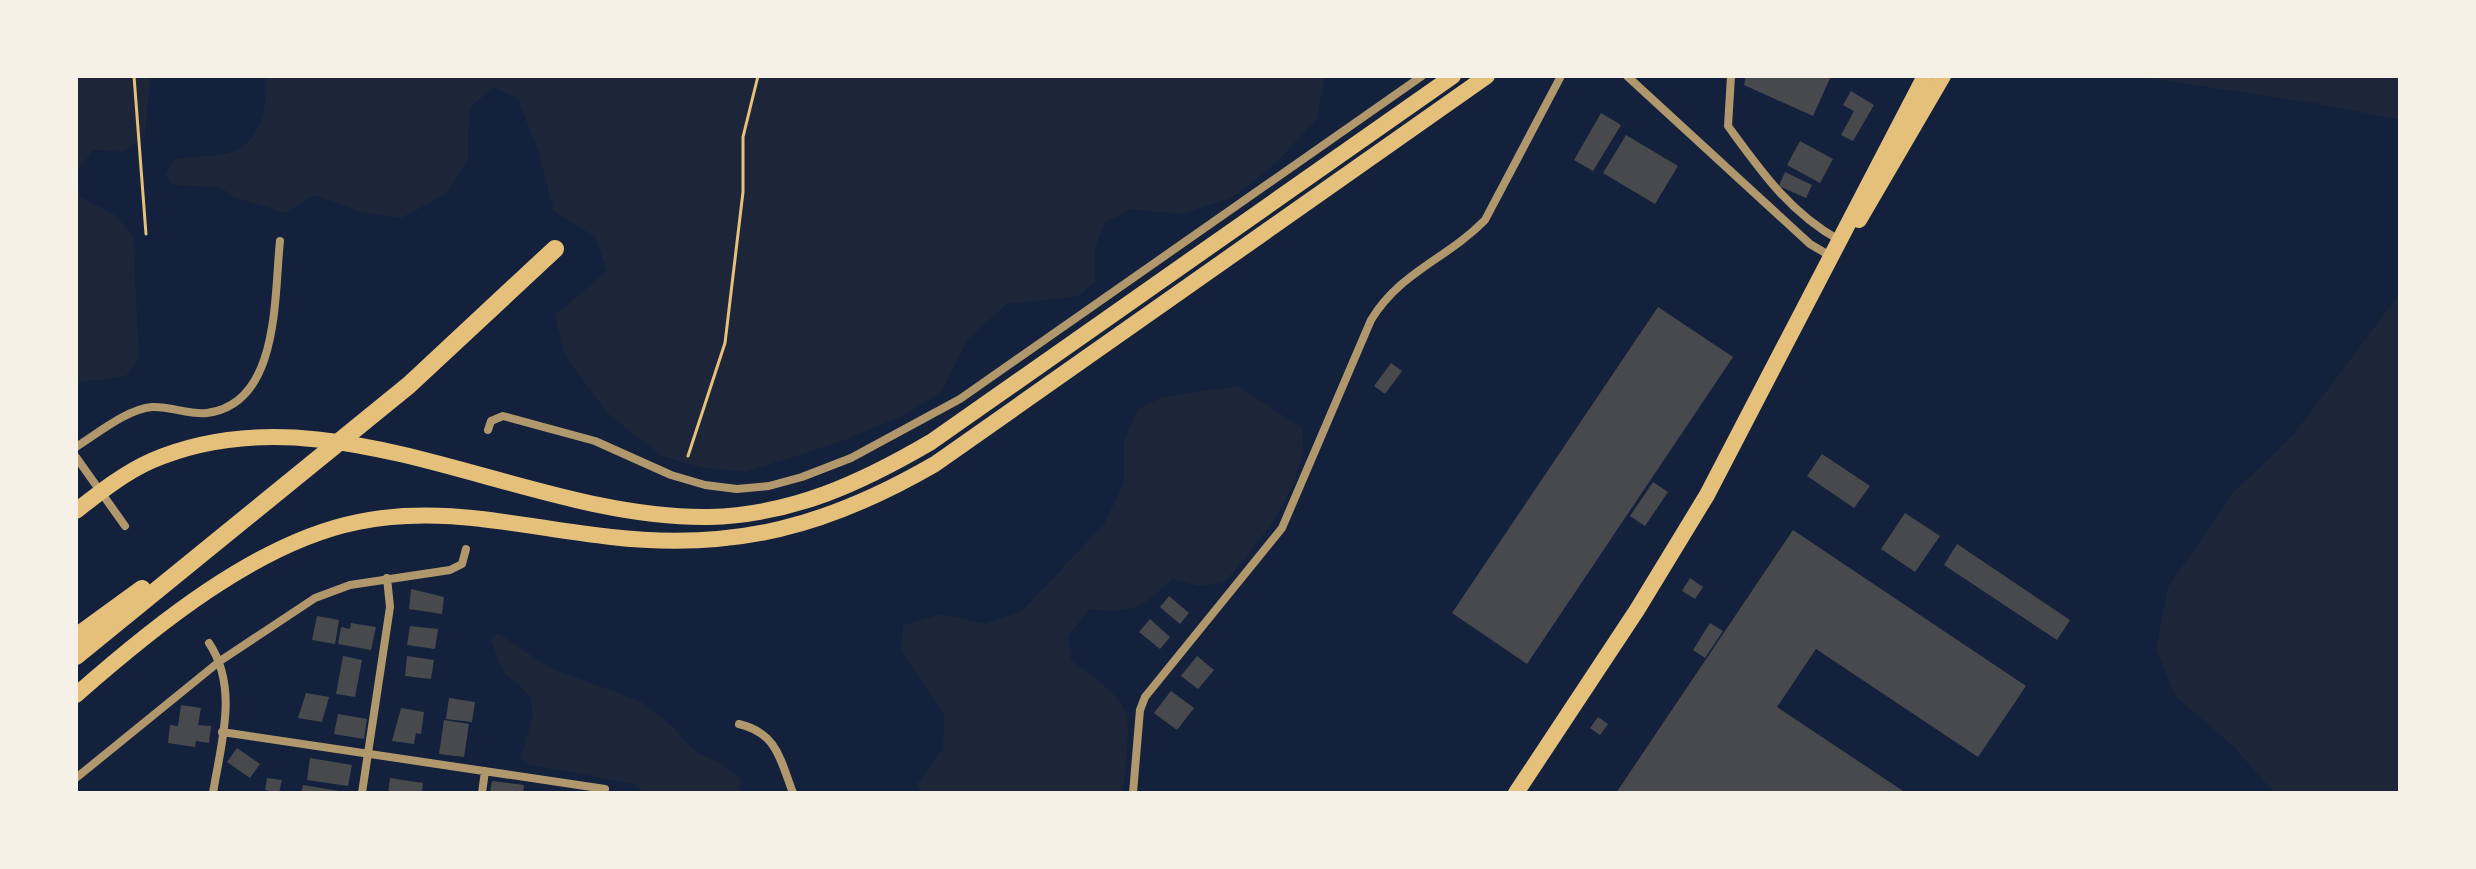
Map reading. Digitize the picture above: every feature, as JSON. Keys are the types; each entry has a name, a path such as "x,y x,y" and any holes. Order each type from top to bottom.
{"highway":[{"path":"76,656 409,385 555,249"},
{"path":"76,637 263,506"}],"main road":[{"path":"76,511 107,486 150,461 220,440 277,435 372,449 559,496 661,515 710,517 762,512 817,499 871,477 931,442 1453,76"},
{"path":"76,695 138,643 234,575 313,536 356,522 428,514 466,516 661,541 765,533 820,520 876,498 935,464 1487,76"},
{"path":"1516,793 1673,554 1925,76"},
{"path":"1807,304 1943,76"}],"street":[{"path":"488,430 491,421 503,416 595,441 671,475 705,485 737,489 769,486 802,477 851,458 960,399 1422,76"},
{"path":"1133,793 1140,710 1145,697 1282,528 1371,320 1385,297 1400,282 1472,234 1485,220 1561,76"},
{"path":"1627,76 1810,244 1832,257"},
{"path":"1731,76 1728,126 1781,198 1814,226 1840,241"},
{"path":"76,447 119,420 150,407 205,413 228,408 247,393 259,378 267,355 280,241"},
{"path":"76,457 125,526"},
{"path":"76,778 220,661 315,598 350,585 450,570 462,564 466,549"},
{"path":"362,793 390,607 387,578"},
{"path":"209,643 220,661 227,697 213,793"},
{"path":"739,724 760,729 771,742 793,793"},
{"path":"222,732 605,789 604,793"},
{"path":"482,793 485,771"}],"path":[{"path":"134,76 146,234"},
{"path":"688,456 725,343 743,192 743,137 758,76"}],"shaded area":[{"path":"76,76 150,76 145,136 123,152 93,150 78,171 80,197 115,215 133,235 139,358 126,376 76,383"},
{"path":"266,76 1325,76 1317,119 1276,163 1232,198 1180,214 1132,209 1104,223 1095,249 1095,281 1079,296 1007,304 968,339 941,392 903,416 837,443 745,472 704,468 662,456 608,414 565,356 555,315 607,271 595,237 554,211 538,151 518,99 494,87 469,108 468,160 445,195 401,218 364,213 314,195 286,213 233,197 220,187 173,185 165,174 176,159 227,153 239,149 254,135 262,116"},
{"path":"2133,76 2400,76 2400,120 2314,103"},
{"path":"2400,293 2400,793 2274,793 2234,747 2175,696 2156,649 2168,587 2233,493 2294,434"},
{"path":"1238,386 1302,428 1303,449 1298,470 1279,512 1224,583 1199,586 1172,579 1136,607 1090,609 1068,636 1071,660 1110,691 1126,714 1128,728 1123,793 920,793 917,784 943,749 944,715 901,651 903,625 942,614 985,624 1022,611 1104,524 1124,483 1124,440 1138,409 1162,397"},
{"path":"498,633 550,668 640,701 671,725 697,753 718,762 741,779 739,793 644,793 635,784 530,765 521,758 533,715 531,697 502,670 491,640"}],"building":[{"path":"1746,76 1831,76 1813,116 1744,85"},
{"path":"1851,91 1874,105 1853,141 1841,135 1854,111 1843,105"},
{"path":"1601,113 1621,125 1593,171 1574,160"},
{"path":"1626,135 1678,166 1655,204 1603,173"},
{"path":"1800,141 1833,159 1820,183 1787,165"},
{"path":"1785,172 1812,185 1806,198 1779,186"},
{"path":"1658,307 1733,357 1527,664 1452,613"},
{"path":"1391,363 1402,371 1385,394 1374,386"},
{"path":"1822,454 1870,486 1854,508 1807,476"},
{"path":"1653,482 1668,492 1645,526 1630,516"},
{"path":"1905,513 1940,536 1915,572 1881,549"},
{"path":"1793,530 2026,686 1978,757 1816,649 1777,707 1906,793 1616,793"},
{"path":"1957,544 2070,620 2057,640 1944,565"},
{"path":"1690,578 1703,587 1695,599 1682,591"},
{"path":"411,589 444,597 442,614 409,609"},
{"path":"1169,596 1189,613 1180,624 1160,607"},
{"path":"317,616 339,620 335,644 312,640"},
{"path":"1150,619 1170,637 1160,649 1139,632"},
{"path":"351,623 376,627 371,650 338,644 341,627 350,629"},
{"path":"1710,623 1723,631 1705,658 1693,650"},
{"path":"410,626 438,629 435,649 407,645"},
{"path":"343,656 362,660 355,697 336,694"},
{"path":"407,656 434,660 431,679 405,676"},
{"path":"1197,656 1214,670 1198,689 1181,676"},
{"path":"1171,691 1194,708 1177,730 1154,713"},
{"path":"306,693 329,697 322,722 298,718"},
{"path":"449,698 475,702 472,722 446,719"},
{"path":"181,705 201,708 198,725 211,726 209,743 196,741 195,747 168,743 170,725 178,726"},
{"path":"401,708 424,712 421,734 416,733 414,744 392,741"},
{"path":"338,714 367,719 364,739 334,734"},
{"path":"1598,717 1608,724 1600,735 1590,728"},
{"path":"444,720 469,724 464,757 439,754"},
{"path":"237,748 260,764 250,778 227,762"},
{"path":"310,758 352,765 348,786 307,780"},
{"path":"267,778 282,780 279,793 265,790"},
{"path":"390,778 423,783 422,793 388,793"},
{"path":"492,781 524,785 523,793 490,793"},
{"path":"303,785 339,791 339,793 301,793"}]}
